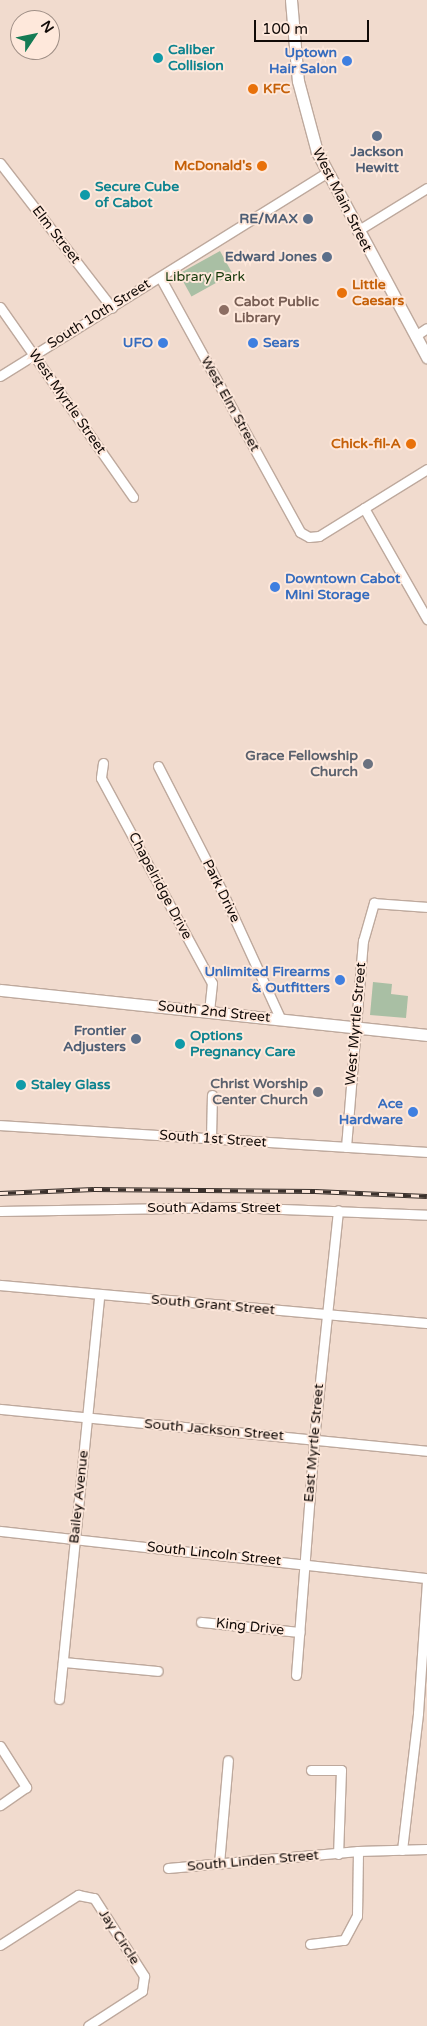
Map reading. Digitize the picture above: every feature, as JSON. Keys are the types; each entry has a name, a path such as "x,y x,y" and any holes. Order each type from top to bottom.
{"main road":[{"name":"West Main Street","path":"291,0 299,87 309,130 326,173 427,357"},
{"name":"South 2nd Street","path":"0,990 356,1026 427,1035"}],"street":[{"name":"Elm Street","path":"0,163 112,308"},
{"name":"South 10th Street","path":"0,376 326,173"},
{"path":"357,231 427,188"},
{"name":"West Elm Street","path":"160,277 300,532 309,537 319,536 364,508"},
{"name":"West Myrtle Street","path":"0,307 132,497"},
{"path":"415,336 427,328"},
{"path":"427,469 364,508 427,619"},
{"name":"Chapelridge Drive","path":"103,763 102,778 212,983 209,1011"},
{"name":"Park Drive","path":"158,766 221,889 280,1018"},
{"name":"West Myrtle Street","path":"346,1147 363,941 374,903 427,907"},
{"path":"211,1138 212,1095"},
{"name":"South 1st Street","path":"0,1125 427,1152"},
{"name":"South Adams Street","path":"0,1211 159,1207 338,1210 427,1215"},
{"name":"East Myrtle Street","path":"296,1675 314,1439 338,1210"},
{"name":"South Grant Street","path":"0,1286 427,1323"},
{"name":"Bailey Avenue","path":"59,1699 99,1295"},
{"name":"South Jackson Street","path":"0,1409 427,1451"},
{"name":"South Lincoln Street","path":"0,1531 427,1579"},
{"path":"402,1850 418,1714 427,1579"},
{"name":"King Drive","path":"201,1622 299,1632"},
{"path":"63,1662 158,1670"},
{"path":"0,1746 26,1787 0,1805"},
{"path":"219,1864 228,1760"},
{"name":"South Linden Street","path":"311,1770 341,1770 338,1854"},
{"name":"South Linden Street","path":"168,1868 358,1852 427,1849"},
{"path":"310,1944 344,1940 357,1916 358,1852"},
{"name":"Jay Circle","path":"0,1945 78,1894 94,1898 144,1976 142,1991 88,2026"}],"green space":[{"name":"Library Park","path":"220,251 233,274 191,297 179,274"},
{"path":"373,982 392,984 391,994 408,996 406,1018 370,1015"}],"railway":[{"path":"0,1193 94,1189 315,1191 427,1196"}],"place":[{"name":"Caliber Collision","path":"158,58"},
{"name":"Uptown Hair Salon","path":"347,61"},
{"name":"KFC","path":"253,89"},
{"name":"Jackson Hewitt","path":"377,136"},
{"name":"McDonald's","path":"262,166"},
{"name":"Secure Cube of Cabot","path":"85,195"},
{"name":"RE/MAX","path":"308,219"},
{"name":"Edward Jones","path":"327,257"},
{"name":"Little Caesars","path":"342,293"},
{"name":"Cabot Public Library","path":"224,310"},
{"name":"UFO","path":"163,343"},
{"name":"Sears","path":"253,343"},
{"name":"Chick-fil-A","path":"411,444"},
{"name":"Downtown Cabot Mini Storage","path":"275,587"},
{"name":"Grace Fellowship Church","path":"368,764"},
{"name":"Unlimited Firearms & Outfitters","path":"340,980"},
{"name":"Frontier Adjusters","path":"136,1039"},
{"name":"Options Pregnancy Care","path":"180,1044"},
{"name":"Staley Glass","path":"21,1085"},
{"name":"Christ Worship Center Church","path":"318,1092"},
{"name":"Ace Hardware","path":"413,1112"}]}
